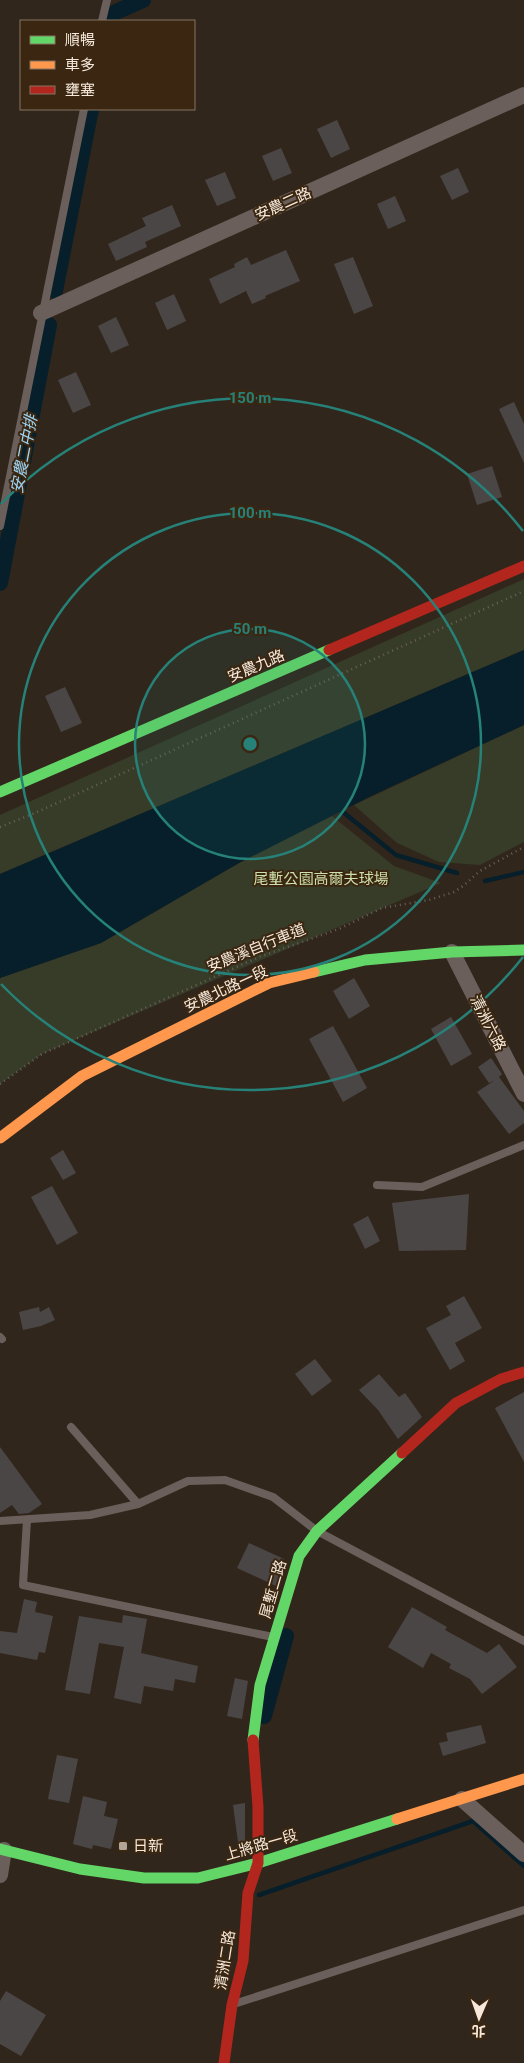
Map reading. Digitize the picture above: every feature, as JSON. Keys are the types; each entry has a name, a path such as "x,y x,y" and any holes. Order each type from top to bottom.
{"street":[{"name":"安農二路","path":"41,313 524,95"},
{"name":"安農九路","path":"0,792 524,566"},
{"name":"安農北路一段","path":"0,1138 82,1076 269,983 365,960 452,952 524,950"},
{"name":"清洲六路","path":"452,952 524,1094"},
{"name":"尾塹二路","path":"258,1863 258,1807 253,1740 260,1685 299,1556 317,1531 456,1403 501,1379 524,1372"},
{"name":"上將路一段","path":"2,1850 80,1869 144,1878 198,1878 258,1863 524,1779"},
{"path":"462,1799 524,1854"},
{"path":"0,1872 2,1850"},
{"name":"清洲二路","path":"224,2063 232,2005 243,1961 248,1893 258,1863"}],"lane":[{"path":"102,20 106,0"},
{"path":"0,526 41,313 84,110"},
{"path":"377,1185 422,1187 524,1145"},
{"path":"71,1427 138,1504"},
{"path":"0,1521 90,1515 138,1504 188,1481 225,1480 273,1497 317,1531 524,1641"},
{"path":"26,1520 23,1585 275,1638"},
{"path":"232,2005 524,1910"}],"path":[{"path":"0,827 44,809 524,590"},
{"name":"安農溪自行車道","path":"0,1084 42,1054 259,956 340,929 382,908 429,900 454,892 480,871 524,847"}],"green space":[{"path":"524,579 524,650 0,874 0,815"},
{"name":"尾塹公園高爾夫球場","path":"524,725 524,842 480,865 439,862 397,843 354,805"},
{"name":"尾塹公園高爾夫球場","path":"332,816 394,866 441,883 42,1054 0,1084 0,978 101,943 244,860"}],"water":[{"path":"524,650 524,725 369,797 239,863 101,943 0,978 0,874"}],"building":[{"path":"337,120 350,149 331,158 317,129"},
{"path":"281,148 292,173 273,181 262,156"},
{"path":"458,168 469,192 452,200 440,176"},
{"path":"225,172 236,198 217,206 205,180"},
{"path":"395,196 406,221 388,229 377,204"},
{"path":"172,205 181,226 145,242 147,247 116,261 108,244 146,226 142,218"},
{"path":"286,250 300,281 265,296 266,298 252,304 246,291 220,304 209,279 235,267 234,264 247,257 251,265"},
{"path":"353,257 373,306 354,314 334,264"},
{"path":"174,294 186,321 167,330 155,303"},
{"path":"116,317 129,345 111,353 98,326"},
{"path":"76,372 91,405 73,413 58,380"},
{"path":"514,402 524,424 524,463 499,409"},
{"path":"492,466 502,497 477,505 467,474"},
{"path":"65,687 82,723 61,732 45,696"},
{"path":"354,978 370,1006 349,1019 333,991"},
{"path":"451,1017 472,1054 451,1066 431,1029"},
{"path":"333,1026 367,1088 343,1102 309,1039"},
{"path":"491,1058 502,1074 499,1077 524,1111 524,1123 509,1134 477,1092 495,1080 489,1083 478,1067"},
{"path":"63,1150 76,1173 63,1180 50,1158"},
{"path":"52,1186 78,1233 57,1245 31,1197"},
{"path":"469,1194 466,1250 399,1251 392,1203"},
{"path":"368,1216 380,1241 365,1249 353,1224"},
{"path":"464,1296 482,1328 455,1343 465,1361 450,1370 426,1328 451,1315 446,1306"},
{"path":"39,1307 40,1312 49,1307 55,1320 41,1326 23,1330 19,1312"},
{"path":"315,1359 332,1381 312,1396 295,1374"},
{"path":"379,1374 399,1397 405,1393 422,1417 398,1439 378,1410 359,1390"},
{"path":"524,1392 524,1462 495,1408"},
{"path":"0,1447 42,1504 29,1513 19,1514 12,1505 0,1513"},
{"path":"249,1543 284,1559 276,1586 237,1568"},
{"path":"24,1599 37,1602 35,1612 53,1616 45,1653 39,1652 37,1660 0,1653 0,1631 17,1633"},
{"path":"412,1607 447,1627 445,1630 487,1653 499,1644 517,1667 482,1694 470,1679 449,1668 451,1664 431,1653 423,1668 388,1647"},
{"path":"123,1615 147,1619 141,1653 198,1666 195,1683 175,1679 173,1691 144,1686 141,1704 114,1698 124,1647 99,1643 90,1694 65,1690 79,1616 122,1623"},
{"path":"235,1678 248,1681 242,1719 227,1716"},
{"path":"481,1725 486,1743 443,1756 439,1743 448,1741 446,1733"},
{"path":"57,1755 78,1759 69,1803 48,1799"},
{"path":"83,1796 107,1802 104,1816 118,1819 111,1849 93,1845 92,1849 73,1844"},
{"path":"245,1803 245,1841 238,1842 233,1805"},
{"path":"6,1991 46,2015 21,2056 0,2044 0,2001"}],"waterway":[{"name":"安農二中排","path":"108,20 109,15 143,0"},
{"name":"安農二中排","path":"55,291 91,110"},
{"name":"安農二中排","path":"0,583 49,325"},
{"path":"338,808 396,855 457,873"},
{"path":"485,881 524,872"},
{"path":"264,1716 286,1636"},
{"path":"259,1895 473,1821 524,1866"}],"traffic: fast":[{"path":"0,792 329,650"},
{"path":"314,972 365,960 452,952 524,950"},
{"path":"253,1740 260,1685 299,1556 317,1531 402,1453"},
{"path":"0,1849 80,1869 144,1878 198,1878 258,1863 397,1819"}],"traffic: slow":[{"path":"0,1138 82,1076 269,983 314,972"},
{"path":"397,1819 524,1779"}],"traffic: jam":[{"path":"329,650 524,566"},
{"path":"402,1453 456,1403 501,1379 524,1372"},
{"path":"224,2063 232,2005 243,1961 248,1893 258,1863 258,1807 253,1740"}],"place":[{"name":"日新","path":"123,1846"}]}
